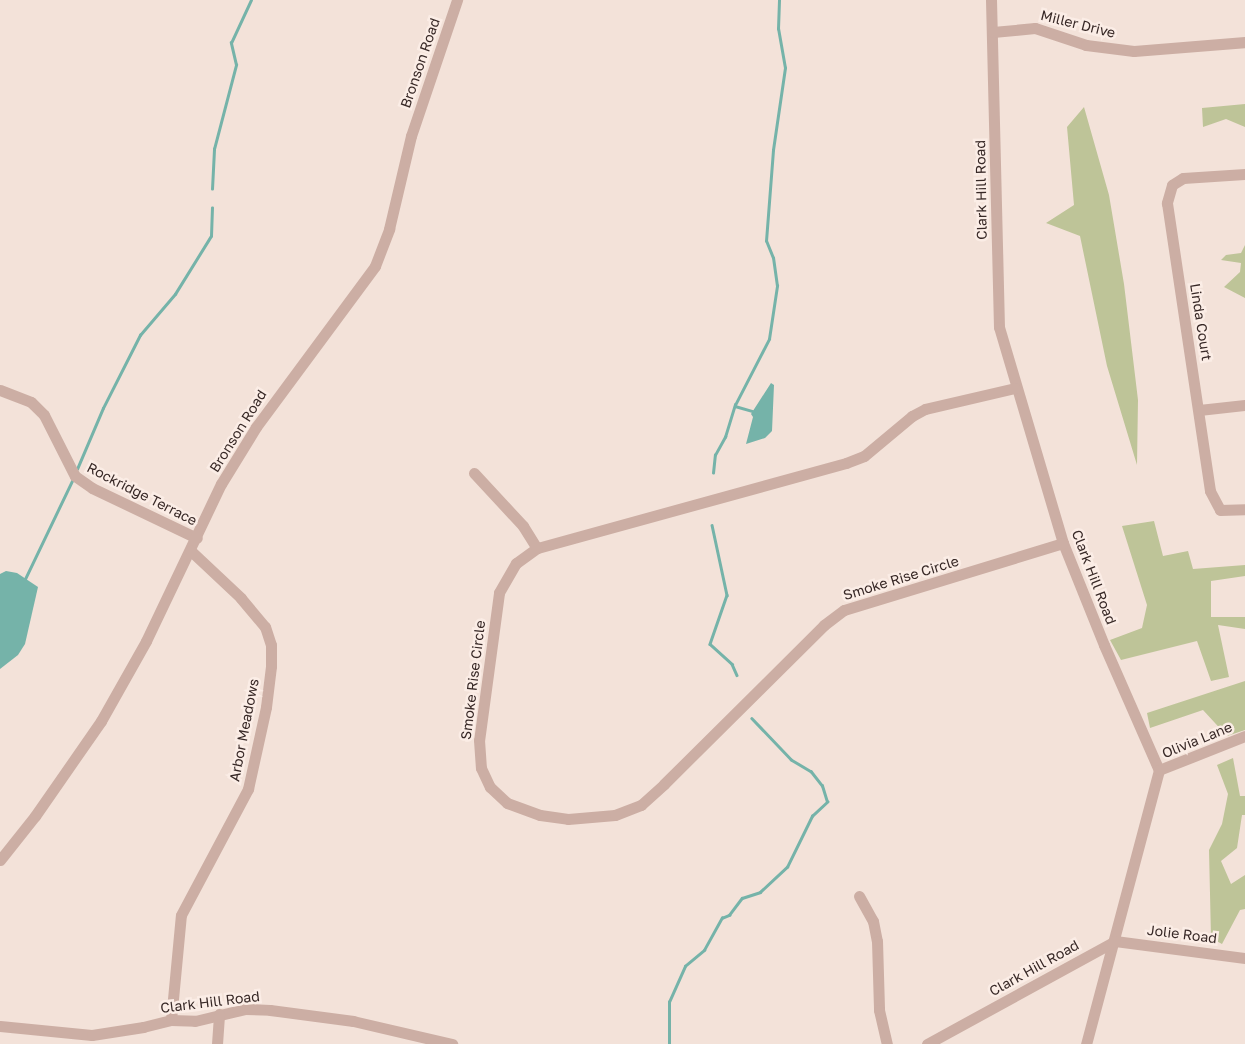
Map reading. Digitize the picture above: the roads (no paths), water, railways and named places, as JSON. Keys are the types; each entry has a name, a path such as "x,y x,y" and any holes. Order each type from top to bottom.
{"street":[{"name":"Bronson Road","path":"0,860 35,816 101,721 191,551 221,484 256,427 381,255 411,136 457,0"},
{"name":"Clark Hill Road","path":"991,0 999,327 1063,543 1104,645 1160,770"},
{"name":"Miller Drive","path":"993,32 1035,28 1086,45 1134,51 1245,42"},
{"name":"Linda Court","path":"1245,174 1183,178 1172,185 1167,203 1214,502 1220,510 1245,509"},
{"name":"Smoke Rise Circle","path":"1016,388 925,409 912,416 864,456 855,460 537,548 516,563 499,593 479,740 481,768 490,787 507,803 540,815 568,819 615,815 642,805 824,625 844,610 1063,543"},
{"name":"Rockridge Terrace","path":"0,390 30,402 44,415 64,460 75,476 88,486 197,538"},
{"path":"1199,410 1245,405"},
{"path":"474,473 523,526 537,548"},
{"name":"Arbor Meadows","path":"171,1020 181,916 248,789 266,707 272,666 272,645 265,626 241,598 191,551"},
{"name":"Olivia Lane","path":"1160,770 1245,736"},
{"path":"1086,1044 1160,770"},
{"path":"859,896 872,922 877,941 879,1010 887,1044"},
{"name":"Clark Hill Road","path":"927,1044 1115,942"},
{"name":"Jolie Road","path":"1115,942 1245,958"},
{"name":"Clark Hill Road","path":"0,1026 92,1035 143,1028 171,1020 195,1021 245,1010 302,1013 353,1021 452,1044"},
{"path":"217,1044 220,1014"}],"water":[{"path":"771,383 774,385 772,431 765,438 746,444 753,417 751,414"},
{"path":"6,571 17,573 38,587 25,644 18,655 0,669 0,574"}],"waterway":[{"path":"212,189 214,149 236,65 231,43 251,0"},
{"path":"713,473 715,455 725,437 735,405 769,339 777,286 773,258 766,241 773,150 785,68 778,29 779,0"},
{"path":"77,469 103,408 140,335 175,294 211,236 212,208"},
{"path":"735,406 752,411"},
{"path":"25,579 72,481"},
{"path":"712,525 727,595 710,644 732,664 737,675"},
{"path":"669,1044 669,1002 685,966 704,950 722,918 729,915 742,898 760,892 787,867 812,816 827,802 822,786 811,772 791,760 752,719"}]}
